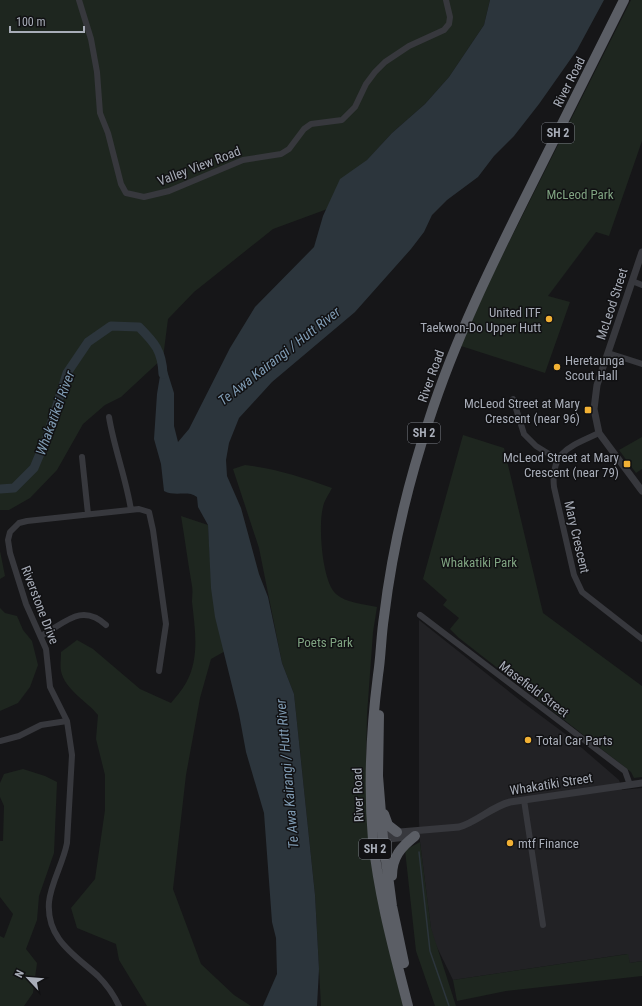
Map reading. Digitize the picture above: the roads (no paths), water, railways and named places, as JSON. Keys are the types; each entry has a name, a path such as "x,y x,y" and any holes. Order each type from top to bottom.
{"highway":[{"name":"River Road","path":"415,1006 383,906 374,845 371,803 370,756 374,702 383,618 399,531 421,444 440,386 467,320 494,262 624,0"},
{"name":"River Road","path":"378,675 379,792 383,838 379,848 408,1006"},
{"path":"372,736 377,829 379,835 383,838"},
{"path":"379,758 385,820 391,828 397,832"},
{"path":"400,962 392,869 398,852 415,836"}],"street":[{"name":"Valley View Road","path":"79,0 91,39 100,113 108,133 121,184 126,194 144,197 169,191 243,160 281,154 289,149 304,129 311,124 342,120 355,107 366,84 385,62 409,46 444,30 449,24 450,17 446,0"},
{"name":"McLeod Street","path":"642,252 597,385 594,403 594,418 599,434 642,491"},
{"path":"632,281 642,285"},
{"path":"608,353 642,364"},
{"path":"513,400 524,434 536,446 557,459 570,447 599,434"},
{"path":"109,417 114,442 125,477 131,510"},
{"path":"82,457 88,514"},
{"name":"Mary Crescent","path":"557,459 553,475 554,487 577,584 590,599 642,639"},
{"name":"Riverstone Drive","path":"119,1006 112,992 98,976 70,953 61,943 54,932 49,914 51,893 64,857 67,843 72,755 66,721 50,687 48,655 30,613 15,572 8,546 10,532 15,526 22,522 88,514 147,510 152,519 166,624 159,671"},
{"path":"41,636 77,615 92,616 106,625"},
{"name":"Masefield Street","path":"420,615 625,771 628,774 630,785"},
{"path":"0,741 19,736 41,725 66,721"},
{"name":"Whakatiki Street","path":"383,838 389,839 415,836 470,824 501,804 642,783"},
{"path":"524,800 543,925"},
{"name":"Whakatiki Street","path":"383,838 388,833 446,829"}],"water":[{"name":"Te Awa Kairangi / Hutt River","path":"490,0 604,0 577,50 539,104 514,136 494,156 478,177 447,200 432,215 424,232 411,249 355,312 272,382 239,418 229,443 226,460 227,476 241,508 259,574 268,597 282,663 294,694 315,895 319,969 317,1006 263,1006 277,974 276,938 272,922 264,813 246,752 239,714 215,617 211,588 208,525 198,507 197,497 190,494 168,493 164,491 161,464 154,439 157,394 163,358 174,393 174,426 178,442 189,429 230,348 255,307 314,247 323,216 340,179 367,160 392,133 425,104 449,77 484,25"}],"waterway":[{"name":"Whakatīkei River","path":"0,489 14,488 34,468 47,437 67,373 88,342 111,326 139,327 157,348 161,359 163,374"},
{"path":"419,852 430,951 449,1006"}],"place":[{"name":"United ITF Taekwon-Do Upper Hutt","path":"549,319"},
{"name":"Heretaunga Scout Hall","path":"557,367"},
{"name":"McLeod Street at Mary Crescent (near 96)","path":"588,410"},
{"name":"McLeod Street at Mary Crescent (near 79)","path":"627,464"},
{"name":"Total Car Parts","path":"528,740"},
{"name":"mtf Finance","path":"510,843"}],"park label":[{"name":"McLeod Park","path":"580,194"},
{"name":"Whakatiki Park","path":"479,562"},
{"name":"Poets Park","path":"325,642"}]}
